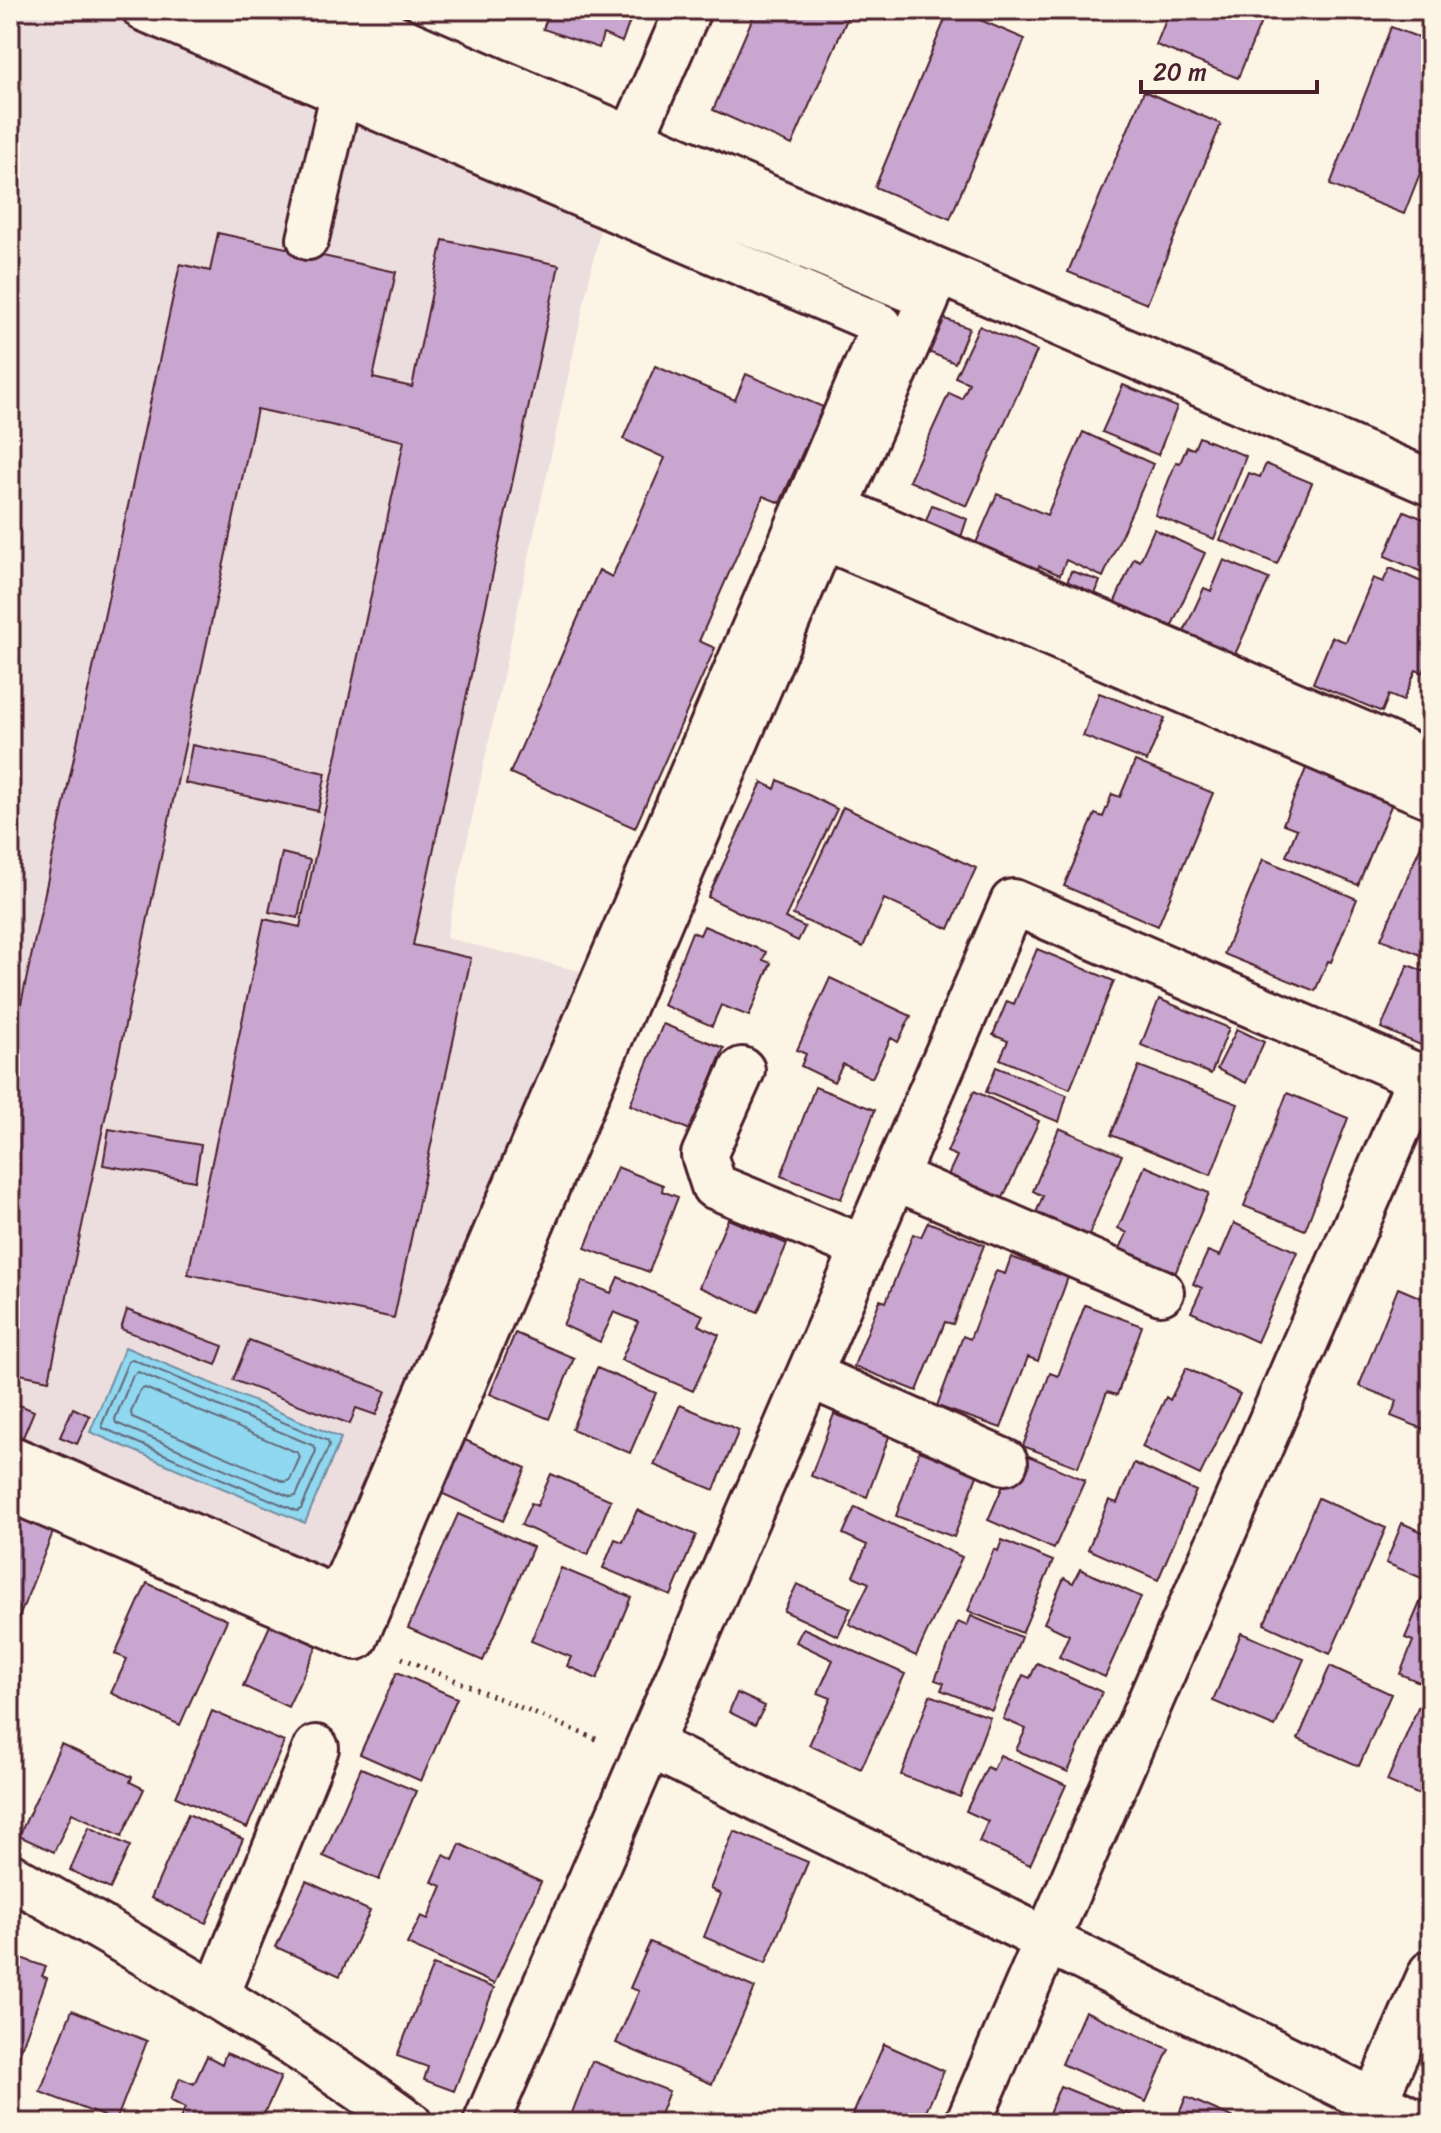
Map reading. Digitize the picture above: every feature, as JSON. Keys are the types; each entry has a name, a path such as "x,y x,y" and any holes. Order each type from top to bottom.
{"street":[{"path":"10,1456 338,1597 882,325 143,10"},
{"path":"10,1491 357,1639 929,299 230,10"},
{"path":"331,10 1431,483"},
{"path":"631,140 688,10"},
{"path":"308,239 339,103"},
{"path":"832,524 1431,761"},
{"path":"832,524 1431,798"},
{"path":"486,2123 1013,902 1428,1079 968,2123"},
{"path":"742,1070 704,1155 714,1186 864,1248"},
{"path":"894,1177 1161,1292"},
{"path":"809,1375 1005,1462"},
{"path":"216,1995 316,1748"},
{"path":"647,1752 1049,1941 1370,2112 1418,2123"},
{"path":"10,1876 136,1945 358,2086 409,2123"},
{"path":"1370,2112 1431,1973"}],"path":[{"path":"357,1639 647,1752"}],"shaded area":[{"path":"10,10 111,10 602,221 446,938 592,974 331,1583 10,1446"}],"water":[{"path":"125,1347 341,1438 305,1523 90,1432"}],"building":[{"path":"479,10 509,10 506,19"},
{"path":"550,10 634,10 622,42 603,34 599,48 543,29"},
{"path":"756,10 851,10 792,145 713,110"},
{"path":"949,10 957,10 1025,39 950,219 875,187"},
{"path":"1170,10 1266,10 1238,78 1156,45"},
{"path":"1391,27 1431,42 1431,145 1404,214 1330,185"},
{"path":"1144,91 1221,124 1147,304 1068,272"},
{"path":"218,233 396,272 373,378 412,387 443,240 559,265 413,945 471,958 394,1318 188,1274 264,919 300,927 404,441 257,409 49,1380 10,1372 10,1055 180,264 210,271"},
{"path":"940,317 969,328 955,363 926,351"},
{"path":"979,326 1037,351 967,506 909,481 949,393 962,399 969,383 955,377"},
{"path":"655,366 735,400 746,374 823,407 780,503 763,496 699,641 715,648 635,828 510,773 599,570 612,577 665,458 623,439"},
{"path":"1123,385 1177,407 1158,455 1102,432"},
{"path":"1083,432 1153,464 1103,577 1066,560 1060,575 1039,566 1035,577 973,550 997,494 1047,515"},
{"path":"1199,437 1246,456 1214,539 1155,515 1176,462 1180,463 1187,447 1194,449"},
{"path":"1266,464 1312,483 1277,564 1220,540 1249,473 1260,477"},
{"path":"932,505 967,519 959,543 923,529"},
{"path":"1404,511 1431,522 1431,576 1385,556"},
{"path":"1154,529 1205,553 1168,634 1112,608 1134,558 1140,561"},
{"path":"1224,560 1269,579 1232,661 1181,638 1204,588 1211,591"},
{"path":"1390,568 1431,586 1431,654 1423,673 1416,670 1403,701 1389,695 1382,712 1313,683 1332,637 1346,642 1373,578 1383,582"},
{"path":"1071,571 1100,581 1092,602 1064,592"},
{"path":"1099,693 1165,718 1147,761 1083,736"},
{"path":"192,745 326,773 318,811 185,783"},
{"path":"1135,761 1213,793 1158,926 1064,886 1095,814 1103,817 1112,794 1120,797"},
{"path":"1307,766 1393,801 1358,885 1286,856 1297,829 1283,824"},
{"path":"778,780 837,809 785,918 805,927 798,941 708,897 762,782 775,789"},
{"path":"843,807 976,868 949,929 884,899 863,947 793,915"},
{"path":"1431,822 1431,959 1381,939"},
{"path":"282,853 310,860 298,918 269,912"},
{"path":"1263,859 1357,899 1331,962 1328,961 1315,991 1224,954"},
{"path":"704,926 766,952 763,960 771,963 749,1016 721,1005 712,1026 663,1005 692,932 700,935"},
{"path":"1037,949 1114,981 1070,1089 1000,1059 1008,1041 993,1035 1007,1001 1014,1004"},
{"path":"1408,965 1431,974 1430,1049 1381,1028"},
{"path":"830,978 911,1016 898,1042 891,1038 872,1078 843,1064 834,1082 801,1066 806,1054 797,1050"},
{"path":"1159,999 1229,1028 1211,1074 1141,1045"},
{"path":"663,1024 724,1048 690,1130 630,1105"},
{"path":"1237,1029 1264,1042 1246,1083 1217,1069"},
{"path":"1139,1066 1238,1104 1211,1175 1111,1135"},
{"path":"996,1067 1067,1095 1059,1122 986,1092"},
{"path":"815,1087 875,1110 841,1199 781,1176"},
{"path":"974,1091 1039,1121 1002,1200 948,1175 957,1156 947,1152"},
{"path":"1287,1093 1348,1118 1305,1230 1244,1206"},
{"path":"1059,1128 1122,1155 1089,1235 1036,1213 1043,1196 1033,1191"},
{"path":"109,1129 201,1145 195,1181 103,1165"},
{"path":"1145,1166 1209,1193 1175,1274 1119,1251 1127,1233 1118,1228"},
{"path":"617,1167 663,1185 662,1191 678,1197 649,1272 585,1248"},
{"path":"728,1219 787,1244 758,1312 699,1287"},
{"path":"928,1222 984,1245 953,1324 945,1322 917,1391 854,1366 880,1300 886,1302 913,1234 921,1237"},
{"path":"1234,1223 1297,1252 1257,1342 1191,1312 1202,1288 1193,1284 1208,1251 1220,1256"},
{"path":"1011,1257 1068,1277 1038,1361 1028,1357 1001,1428 937,1406 963,1336 970,1339 996,1271 1005,1274"},
{"path":"618,1277 703,1315 698,1325 719,1335 693,1391 621,1360 638,1322 614,1312 600,1342 563,1325 582,1281 611,1293"},
{"path":"1398,1288 1431,1302 1431,1432 1391,1416 1397,1401 1359,1386"},
{"path":"1085,1305 1142,1326 1117,1395 1107,1392 1078,1467 1023,1446 1050,1373 1058,1376"},
{"path":"127,1310 223,1346 216,1365 121,1329"},
{"path":"515,1333 574,1358 549,1419 490,1394"},
{"path":"249,1340 386,1391 376,1415 356,1408 350,1424 233,1380"},
{"path":"597,1368 656,1393 630,1453 572,1429"},
{"path":"1186,1368 1240,1394 1200,1475 1142,1447 1166,1397 1170,1400"},
{"path":"10,1401 34,1411 21,1442 10,1438"},
{"path":"680,1405 739,1430 714,1490 654,1465"},
{"path":"73,1408 90,1416 77,1444 60,1437"},
{"path":"834,1414 890,1434 867,1497 811,1476"},
{"path":"465,1440 526,1468 503,1521 441,1493"},
{"path":"919,1451 978,1473 954,1537 896,1516"},
{"path":"1024,1454 1085,1480 1054,1549 988,1520 1008,1474"},
{"path":"1134,1463 1196,1491 1158,1580 1088,1549 1109,1500 1117,1503"},
{"path":"551,1474 611,1500 588,1555 521,1525 531,1503 537,1506"},
{"path":"1318,1498 1386,1528 1330,1654 1264,1624"},
{"path":"855,1507 962,1557 916,1656 849,1624 869,1583 853,1576 867,1545 843,1534"},
{"path":"10,1510 55,1527 10,1640"},
{"path":"637,1510 696,1535 671,1596 603,1568 615,1539 623,1542"},
{"path":"458,1514 533,1547 483,1661 408,1628"},
{"path":"1402,1523 1427,1534 1431,1524 1431,1582 1386,1563"},
{"path":"1002,1540 1053,1561 1022,1633 968,1611 994,1549 998,1551"},
{"path":"561,1568 631,1597 597,1679 567,1666 571,1657 531,1641"},
{"path":"1080,1569 1141,1597 1105,1677 1059,1657 1069,1635 1044,1623 1064,1578 1073,1583"},
{"path":"147,1583 227,1620 180,1725 111,1693 127,1659 115,1654"},
{"path":"797,1584 851,1608 838,1636 784,1611"},
{"path":"1424,1593 1431,1596 1431,1687 1400,1674 1413,1641 1405,1638"},
{"path":"971,1616 1021,1637 992,1710 941,1690 944,1683 935,1680 958,1622 967,1626"},
{"path":"271,1623 318,1644 288,1707 243,1686"},
{"path":"803,1628 905,1674 861,1769 809,1745 831,1698 818,1693 833,1660 796,1642"},
{"path":"1241,1633 1304,1659 1275,1727 1213,1701"},
{"path":"1037,1663 1102,1692 1068,1772 1016,1750 1026,1729 1003,1719 1023,1675 1030,1678"},
{"path":"1330,1666 1391,1694 1359,1766 1298,1739"},
{"path":"397,1672 457,1698 421,1781 360,1754"},
{"path":"737,1693 765,1706 755,1725 729,1712"},
{"path":"930,1695 990,1717 960,1797 901,1775"},
{"path":"1418,1707 1431,1713 1431,1800 1387,1781"},
{"path":"212,1711 284,1742 247,1828 176,1797"},
{"path":"61,1744 132,1777 130,1782 144,1789 122,1836 72,1813 54,1852 19,1836"},
{"path":"1000,1755 1066,1785 1030,1865 979,1842 988,1821 966,1811 987,1767 993,1770"},
{"path":"361,1768 416,1791 379,1880 323,1856"},
{"path":"188,1814 243,1839 206,1923 151,1898"},
{"path":"89,1827 130,1846 110,1889 70,1870"},
{"path":"734,1831 808,1862 766,1963 704,1937 721,1894 710,1889"},
{"path":"460,1844 541,1882 494,1984 407,1944 421,1916 428,1919 442,1886 432,1882 444,1855 453,1860"},
{"path":"306,1881 370,1911 340,1976 276,1947"},
{"path":"650,1942 755,1988 712,2084 616,2043 639,1991 630,1988"},
{"path":"10,1954 46,1967 42,1976 47,1978 12,2074"},
{"path":"433,1965 494,1988 454,2091 424,2080 428,2067 397,2056"},
{"path":"72,2010 147,2041 116,2121 40,2092"},
{"path":"1085,2011 1169,2049 1146,2102 1062,2064"},
{"path":"884,2044 944,2071 921,2123 850,2121"},
{"path":"226,2053 281,2077 260,2123 178,2123 185,2108 170,2100 180,2078 194,2084 207,2056 222,2064"},
{"path":"592,2061 669,2091 658,2120 665,2123 568,2123"},
{"path":"1060,2086 1139,2118 1137,2123 1045,2123"},
{"path":"1186,2097 1232,2117 1229,2123 1175,2123"}]}
